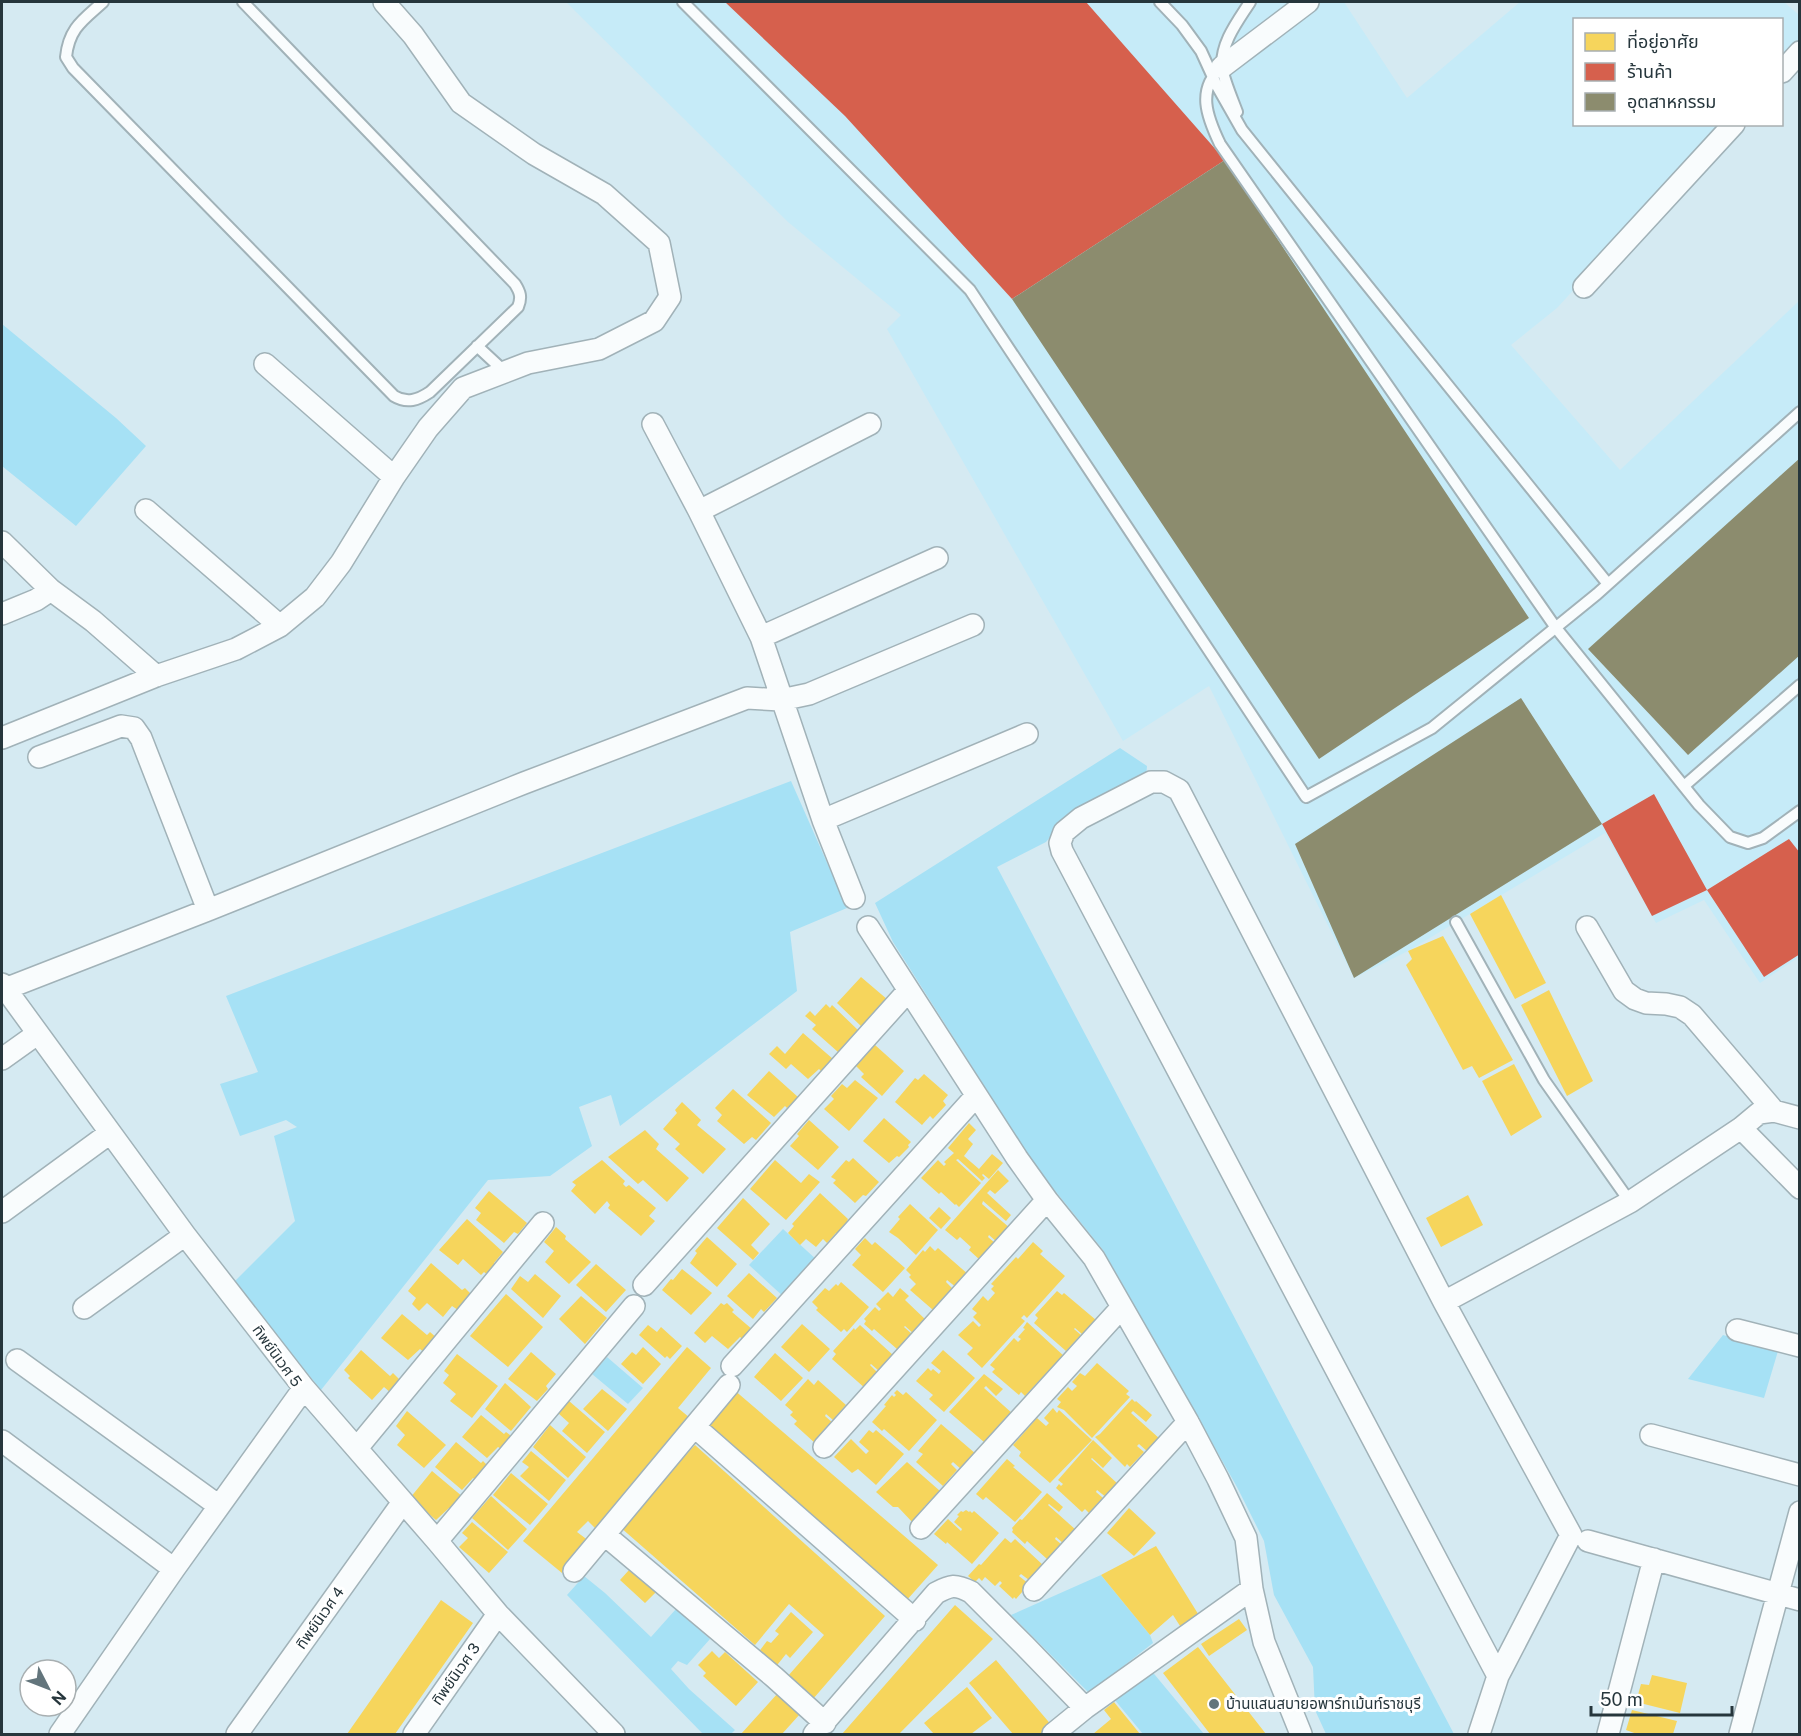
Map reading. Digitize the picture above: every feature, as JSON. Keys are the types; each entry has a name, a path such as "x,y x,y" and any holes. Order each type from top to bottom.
{"street":[{"path":"2,738 156,676 236,649 280,626 315,597 341,563 394,477 428,428 464,388 528,363 599,349 654,321 670,297 659,243 604,194 534,154 461,103 413,35 384,2"},
{"path":"1217,71 1308,2"},
{"path":"1783,71 1800,52"},
{"path":"1584,287 1732,126"},
{"path":"266,364 394,477"},
{"path":"653,424 761,637 824,820 854,898"},
{"path":"699,511 870,424"},
{"path":"146,510 280,626"},
{"path":"2,542 51,590 93,621 156,676"},
{"path":"761,637 937,558"},
{"path":"2,614 36,600 51,590"},
{"path":"3,986 208,910 524,783 747,698 782,700 809,694 973,625"},
{"path":"39,757 121,726 134,728 141,738 208,910"},
{"path":"824,820 1027,734"},
{"path":"1479,1734 1498,1676 1571,1535 1444,1302 1179,790 1164,783 1150,782 1081,818 1064,832 1060,843 1062,851 1498,1676"},
{"path":"868,927 976,1096 1047,1200 1094,1258 1188,1422 1246,1538 1252,1588 1264,1642 1301,1734"},
{"path":"1587,927 1624,991 1646,1003 1680,1007 1692,1015 1774,1111"},
{"name":"ทิพย์นิเวศ 5","path":"3,986 185,1235 304,1388 174,1569 60,1734"},
{"path":"644,1285 908,991"},
{"path":"2,1059 37,1034"},
{"path":"574,1571 695,1427 731,1376 976,1096"},
{"path":"1444,1302 1630,1202 1742,1128 1759,1113 1774,1111 1800,1118"},
{"path":"1742,1128 1800,1188"},
{"path":"2,1212 110,1133"},
{"path":"824,1447 1047,1200"},
{"path":"357,1448 543,1223"},
{"path":"84,1308 185,1235"},
{"path":"437,1541 634,1306"},
{"path":"921,1528 1122,1307"},
{"path":"1737,1329 1800,1346"},
{"path":"17,1360 219,1506"},
{"path":"304,1388 498,1614 602,1730"},
{"path":"1034,1590 1188,1422"},
{"path":"695,1427 915,1620"},
{"path":"1651,1436 1800,1475"},
{"path":"2,1441 174,1569"},
{"name":"ทิพย์นิเวศ 4","path":"237,1734 403,1502"},
{"path":"1740,1734 1800,1512"},
{"path":"604,1535 774,1677 820,1729 936,1593 949,1587 960,1587 970,1592 1085,1708"},
{"path":"1588,1541 1800,1600"},
{"path":"1608,1734 1654,1559"},
{"path":"1053,1734 1085,1708 1252,1588"},
{"name":"ทิพย์นิเวศ 3","path":"414,1734 498,1614"}],"lane":[{"path":"103,2 73,30 66,57 73,68 394,396 411,401 421,398 518,307 521,299 519,291 515,284 243,2"},
{"path":"684,2 970,290 1306,797 1432,728 1608,584 1800,412"},
{"path":"1160,2 1182,25 1217,71 1242,130 1608,584"},
{"path":"1249,2 1234,25 1217,71 1206,91 1210,122 1220,144 1556,627 1684,786 1731,837 1748,843 1763,838 1800,811"},
{"path":"477,346 505,372"},
{"path":"1684,786 1800,686"},
{"path":"1456,922 1544,1080 1630,1202"}],"shaded area":[{"path":"566,2 1344,2 1407,98 1520,2 1784,2 1799,15 1800,44 1783,62 1783,18 1573,18 1573,126 1724,126 1557,308 1511,345 1620,470 1799,301 1799,957 1760,983 1704,900 1656,923 1605,833 1408,951 1354,978 1209,686 1123,741 887,329 901,315 788,222"},
{"path":"2,324 116,418 146,446 76,526 2,466"},
{"path":"1120,748 1147,766 1146,778 1056,830 1046,842 997,867 1454,1734 1326,1734 1315,1710 1313,1667 1274,1595 1264,1541 1237,1487 1103,1250 1035,1166 893,942 875,903"},
{"path":"791,781 847,908 790,932 797,991 620,1126 611,1095 579,1107 592,1146 550,1176 488,1180 321,1390 234,1282 295,1221 274,1136 297,1127 286,1120 240,1136 220,1084 258,1072 226,996"},
{"path":"783,1229 818,1261 785,1298 749,1265"},
{"path":"1723,1335 1778,1351 1764,1398 1688,1379"},
{"path":"607,1357 643,1388 628,1404 592,1374"},
{"path":"1101,1575 1150,1635 1153,1643 1089,1693 1011,1615"},
{"path":"584,1576 651,1637 676,1609 710,1639 687,1665 678,1661 671,1669 689,1689 735,1730 731,1734 703,1734 567,1595"},
{"path":"1150,1669 1204,1734 1143,1734 1114,1699"}],"building: ที่อยู่อาศัย":[{"path":"1501,895 1546,983 1515,999 1470,914"},
{"path":"1443,936 1513,1060 1479,1078 1472,1066 1463,1070 1406,965 1412,959 1408,951"},
{"path":"861,977 888,1000 863,1028 837,1003"},
{"path":"1549,990 1593,1081 1567,1096 1521,1005"},
{"path":"826,1004 830,1008 832,1005 860,1032 850,1044 847,1042 838,1052 812,1029 816,1025 805,1016 810,1011 815,1016"},
{"path":"803,1033 833,1059 822,1072 819,1069 808,1079 791,1064 786,1069 769,1054 777,1046 785,1054"},
{"path":"875,1045 904,1071 882,1096 861,1077 864,1074 856,1066"},
{"path":"1514,1064 1542,1117 1511,1136 1482,1081"},
{"path":"769,1071 798,1097 774,1117 747,1095"},
{"path":"924,1074 948,1095 943,1101 946,1105 933,1119 930,1116 922,1125 895,1102 915,1078 918,1080"},
{"path":"855,1080 878,1098 849,1131 824,1109 834,1099 831,1096 842,1084 847,1088"},
{"path":"733,1089 771,1123 756,1140 752,1137 744,1144 717,1121 722,1115 715,1108"},
{"path":"682,1102 701,1120 697,1125 726,1149 703,1174 675,1149 680,1144 663,1129 677,1113 675,1110"},
{"path":"884,1118 911,1142 899,1157 897,1156 889,1163 863,1141"},
{"path":"809,1120 839,1147 818,1170 790,1146"},
{"path":"969,1123 976,1130 968,1139 973,1144 964,1156 979,1169 992,1154 1003,1163 989,1179 983,1174 985,1178 982,1181 958,1159 956,1160 981,1183 959,1207 921,1178 938,1160 944,1166 946,1164 944,1162 954,1153 948,1148"},
{"path":"645,1130 659,1144 656,1149 689,1178 667,1202 643,1180 638,1184 608,1157"},
{"path":"853,1158 879,1182 866,1196 863,1195 855,1203 833,1183 836,1180 831,1177 846,1160 849,1162"},
{"path":"602,1160 625,1181 623,1184 626,1187 629,1185 656,1208 649,1216 655,1221 641,1236 608,1208 610,1205 607,1201 595,1214 571,1191 576,1185 572,1182"},
{"path":"775,1160 801,1183 809,1174 820,1182 786,1220 750,1189"},
{"path":"998,1170 1009,1181 995,1194 990,1190 987,1193 1011,1215 1006,1221 983,1201 982,1204 1011,1229 998,1243 989,1235 988,1237 995,1243 980,1260 960,1237 957,1240 945,1230"},
{"path":"489,1191 527,1223 518,1234 514,1232 504,1243 476,1220 481,1213 475,1208"},
{"path":"820,1193 850,1223 839,1236 836,1233 827,1243 823,1239 816,1247 806,1239 800,1245 788,1233 794,1226 792,1224"},
{"path":"1468,1195 1483,1225 1441,1247 1426,1218"},
{"path":"743,1198 770,1224 751,1245 759,1253 753,1260 717,1228"},
{"path":"910,1204 938,1230 916,1255 889,1232 900,1219 898,1217"},
{"path":"939,1207 951,1218 941,1229 929,1218"},
{"path":"467,1219 503,1252 494,1263 498,1267 490,1277 484,1272 481,1275 463,1259 458,1265 439,1250"},
{"path":"556,1227 566,1236 565,1239 591,1262 569,1284 545,1262 554,1251 544,1242"},
{"path":"707,1237 737,1264 717,1287 690,1263 697,1253 695,1251"},
{"path":"865,1238 872,1245 875,1242 905,1268 883,1292 852,1265 861,1255 855,1249"},
{"path":"1033,1242 1043,1251 1040,1254 1065,1276 1027,1318 1024,1315 1021,1318 1025,1321 982,1368 967,1354 973,1348 958,1335 973,1321 979,1327 981,1325 973,1317 977,1313 972,1309 983,1296 988,1301 995,1293 991,1289 994,1286 991,1284"},
{"path":"930,1246 935,1251 938,1248 969,1275 957,1288 947,1280 946,1282 953,1289 933,1310 910,1290 916,1284 906,1270 923,1250 925,1252"},
{"path":"431,1263 462,1290 465,1288 471,1294 458,1310 452,1306 443,1317 427,1303 419,1311 412,1304 416,1298 408,1291"},
{"path":"596,1264 626,1290 606,1312 576,1285"},
{"path":"682,1269 712,1293 691,1315 662,1290"},
{"path":"749,1273 777,1298 764,1312 761,1309 753,1319 727,1296"},
{"path":"535,1274 561,1296 543,1318 511,1289 520,1276 528,1282"},
{"path":"841,1282 869,1307 847,1332 844,1329 841,1332 816,1310 818,1308 812,1302 825,1288 829,1291"},
{"path":"900,1288 909,1296 905,1300 927,1321 915,1335 905,1326 912,1334 897,1349 874,1329 872,1331 864,1324 866,1321 864,1319 875,1307 879,1311 881,1309 876,1304 888,1292 893,1297"},
{"path":"1057,1291 1062,1295 1064,1293 1096,1320 1083,1335 1074,1329 1081,1335 1066,1351 1034,1323 1038,1318 1035,1315"},
{"path":"506,1294 543,1327 508,1367 470,1336"},
{"path":"581,1296 607,1318 585,1344 559,1319"},
{"path":"721,1303 724,1305 727,1303 734,1310 732,1312 753,1330 744,1340 740,1337 728,1349 712,1336 705,1343 694,1333"},
{"path":"402,1314 427,1335 430,1332 438,1339 426,1354 420,1349 408,1360 381,1338"},
{"path":"1027,1322 1065,1357 1025,1396 1021,1392 1019,1395 992,1372 995,1369 990,1365 1014,1338 1018,1342 1021,1339 1018,1337 1025,1329 1023,1328"},
{"path":"802,1324 830,1349 809,1372 781,1347"},
{"path":"648,1325 657,1332 661,1327 682,1346 670,1359 667,1356 665,1358 639,1335"},
{"path":"860,1325 893,1355 879,1371 870,1365 879,1374 866,1389 832,1359 836,1354 833,1351 854,1328 855,1330"},
{"path":"643,1347 661,1364 643,1384 621,1364 632,1352 636,1355"},
{"path":"687,1347 711,1368 678,1408 690,1418 597,1530 588,1521 577,1532 589,1541 562,1573 523,1541"},
{"path":"361,1350 390,1376 393,1373 401,1381 391,1393 384,1387 372,1400 348,1378 350,1376 344,1370"},
{"path":"943,1350 975,1378 944,1412 929,1399 933,1395 916,1381 928,1368 939,1374 941,1371 931,1363"},
{"path":"531,1352 556,1374 546,1386 548,1389 537,1401 508,1379"},
{"path":"775,1353 803,1378 781,1401 754,1377"},
{"path":"457,1354 498,1386 472,1418 450,1401 456,1394 443,1383 449,1375 444,1371"},
{"path":"1097,1363 1129,1391 1126,1394 1130,1397 1092,1438 1064,1410 1057,1407 1061,1402 1057,1399 1068,1387 1072,1391 1077,1386 1072,1382 1080,1373 1085,1376"},
{"path":"984,1374 1003,1389 996,1396 986,1386 984,1388 1013,1414 984,1442 949,1412"},
{"path":"808,1379 814,1385 818,1380 846,1405 833,1420 826,1414 825,1416 834,1424 816,1444 794,1424 797,1421 790,1415 793,1412 785,1405"},
{"path":"505,1383 531,1407 511,1431 485,1409"},
{"path":"602,1389 627,1409 608,1431 583,1409"},
{"path":"733,1389 938,1565 906,1601 703,1425"},
{"path":"897,1390 903,1395 906,1392 937,1420 909,1451 884,1429 882,1431 872,1422 892,1395 894,1397 896,1395 894,1393"},
{"path":"1132,1399 1152,1415 1146,1422 1133,1411 1131,1413 1160,1439 1148,1452 1139,1444 1137,1446 1144,1452 1130,1467 1127,1464 1125,1467 1095,1437"},
{"path":"569,1401 605,1432 587,1453 562,1431 569,1423 558,1413"},
{"path":"1053,1408 1057,1413 1059,1410 1092,1440 1050,1483 1019,1456 1021,1452 1013,1445 1037,1418 1046,1426 1049,1423 1044,1418"},
{"path":"407,1411 446,1445 424,1468 397,1445 405,1435 396,1426"},
{"path":"481,1415 504,1434 506,1432 514,1438 503,1450 498,1447 487,1458 462,1437"},
{"path":"941,1424 976,1454 962,1470 953,1462 951,1464 957,1470 943,1486 916,1462 923,1454 918,1451"},
{"path":"550,1425 586,1457 568,1478 533,1447"},
{"path":"869,1430 873,1433 876,1430 904,1454 876,1485 858,1469 852,1473 834,1457 851,1439 866,1454 869,1451 859,1442"},
{"path":"1093,1440 1112,1458 1103,1468 1091,1459 1119,1485 1107,1498 1097,1490 1096,1492 1103,1498 1089,1513 1085,1509 1082,1512 1056,1488 1059,1484 1061,1486 1063,1484 1058,1480"},
{"path":"456,1442 489,1467 477,1481 473,1478 462,1490 435,1467"},
{"path":"695,1445 885,1616 813,1699 788,1676 824,1635 789,1604 755,1645 620,1527"},
{"path":"531,1451 566,1480 549,1501 520,1476 529,1467 522,1462"},
{"path":"1007,1459 1042,1492 1015,1522 986,1497 983,1500 976,1494"},
{"path":"907,1462 940,1491 924,1507 926,1509 914,1524 898,1507 893,1507 876,1492"},
{"path":"432,1471 463,1497 452,1510 449,1508 436,1520 410,1498"},
{"path":"511,1473 548,1504 530,1525 493,1495"},
{"path":"1047,1493 1063,1507 1059,1512 1048,1505 1076,1530 1064,1544 1056,1537 1055,1539 1061,1544 1047,1559 1027,1541 1025,1544 1012,1532 1012,1528"},
{"path":"491,1496 527,1529 508,1550 472,1518"},
{"path":"1129,1508 1156,1533 1134,1556 1107,1533"},
{"path":"966,1510 972,1513 974,1511 999,1533 972,1564 934,1534 948,1519 961,1531 962,1529 954,1522 961,1511"},
{"path":"472,1522 508,1552 489,1573 459,1547 468,1538 462,1533"},
{"path":"1005,1538 1011,1543 1015,1539 1043,1565 1029,1580 1021,1574 1019,1576 1029,1584 1016,1599 1014,1597 1013,1599 999,1586 1002,1583 1000,1581 995,1586 985,1577 982,1581 979,1578 975,1582 968,1576"},
{"path":"1156,1546 1200,1617 1182,1629 1173,1615 1150,1635 1101,1575"},
{"path":"629,1570 656,1592 645,1603 620,1580"},
{"path":"441,1600 473,1623 395,1734 347,1734"},
{"path":"955,1605 993,1639 899,1734 842,1734"},
{"path":"791,1612 813,1632 790,1658 786,1654 774,1669 757,1654 767,1641 771,1643 779,1634 775,1631"},
{"path":"1239,1619 1247,1630 1209,1656 1201,1644"},
{"name":"บ้านแสนสบายอพาร์ทเม้นท์ราชบุรี","path":"1198,1647 1266,1734 1210,1734 1163,1673"},
{"path":"712,1651 719,1658 725,1652 758,1682 736,1706 703,1676 706,1673 698,1665"},
{"path":"996,1660 1053,1727 1042,1734 1013,1734 969,1683"},
{"path":"1652,1675 1687,1683 1680,1713 1636,1702 1641,1684 1649,1685"},
{"path":"967,1687 992,1718 971,1734 934,1734 924,1723"},
{"path":"778,1693 800,1714 782,1734 741,1734"},
{"path":"1114,1702 1140,1734 1093,1734 1111,1719 1104,1710"},
{"path":"1632,1710 1677,1721 1673,1734 1637,1734 1626,1730"}],"building: ร้านค้า":[{"path":"725,2 1086,2 1225,160 1012,299 845,116"},
{"path":"1654,794 1707,890 1652,916 1602,824"},
{"path":"1789,839 1800,853 1800,954 1764,977 1707,890"}],"building: อุตสาหกรรม":[{"path":"1225,160 1529,618 1319,759 1012,299"},
{"path":"1800,458 1800,655 1688,755 1588,649"},
{"path":"1521,698 1602,824 1354,978 1295,844"}],"place":[{"name":"บ้านแสนสบายอพาร์ทเม้นท์ราชบุรี","path":"1214,1704"}]}
